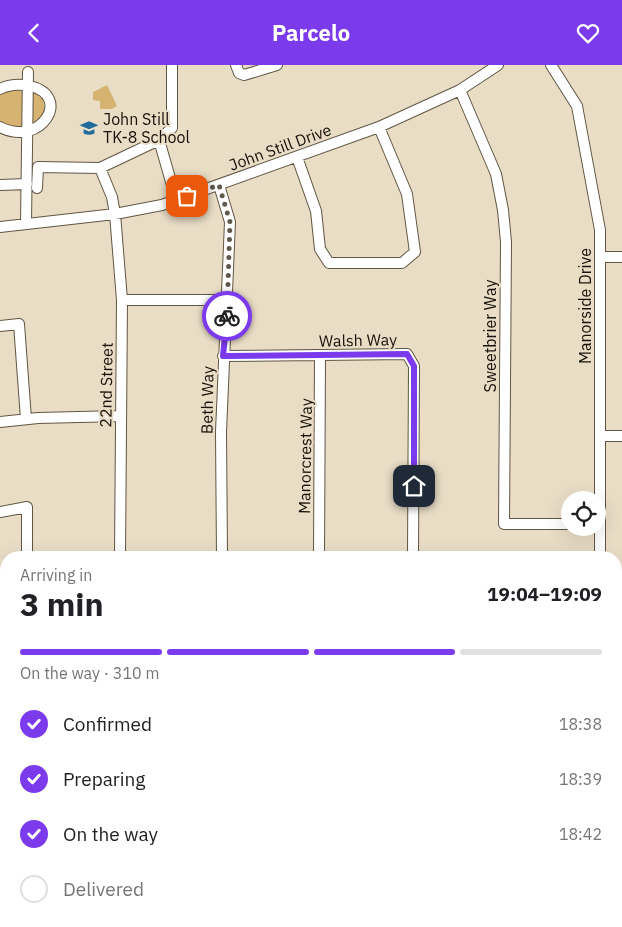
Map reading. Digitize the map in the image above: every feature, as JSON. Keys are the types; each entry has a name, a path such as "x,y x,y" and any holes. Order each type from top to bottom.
{"street":[{"path":"37,188 38,167 100,168 159,140 172,127 172,65"},
{"path":"236,65 239,73 244,75 278,65"},
{"name":"John Still Drive","path":"0,227 134,211 176,199 379,127 460,89 498,65"},
{"name":"Manorside Drive","path":"551,65 577,106 600,230 599,491"},
{"path":"26,224 28,72"},
{"path":"0,89 11,85 27,85 42,91 47,97 51,109 43,124 26,132 16,132 0,127"},
{"name":"Sweetbrier Way","path":"460,89 496,174 503,210 506,242 504,525 561,524"},
{"path":"297,157 316,211 320,249 329,263 402,263 415,252 409,201 379,127"},
{"path":"159,140 176,199"},
{"name":"22nd Street","path":"100,168 112,197 115,214 122,300 120,551"},
{"path":"0,185 26,184"},
{"name":"Beth Way","path":"219,185 230,222 221,432 222,551"},
{"path":"600,257 622,257"},
{"path":"122,300 228,300"},
{"path":"0,326 19,324 26,419"},
{"name":"Walsh Way","path":"223,356 407,354 411,357 414,366 413,551"},
{"name":"Manorcrest Way","path":"319,551 320,356"},
{"path":"0,422 26,419 120,416"},
{"path":"600,436 622,436"},
{"path":"0,512 27,507 27,551"},
{"name":"Manorside Drive","path":"599,536 600,551"}],"shaded area":[{"path":"107,85 117,106 112,109 100,109 100,101 93,100 93,92"},
{"path":"9,91 21,91 24,94 22,126 10,126 0,121 0,95"},
{"path":"33,92 43,99 45,113 32,125"}],"way so far":[{"path":"187,196 219,185 227,207 230,222 227,316"}],"place":[{"name":"John Still TK-8 School","path":"89,128"}],"route":[{"path":"227,316 223,356 407,354 411,357 414,366 414,486"}]}
